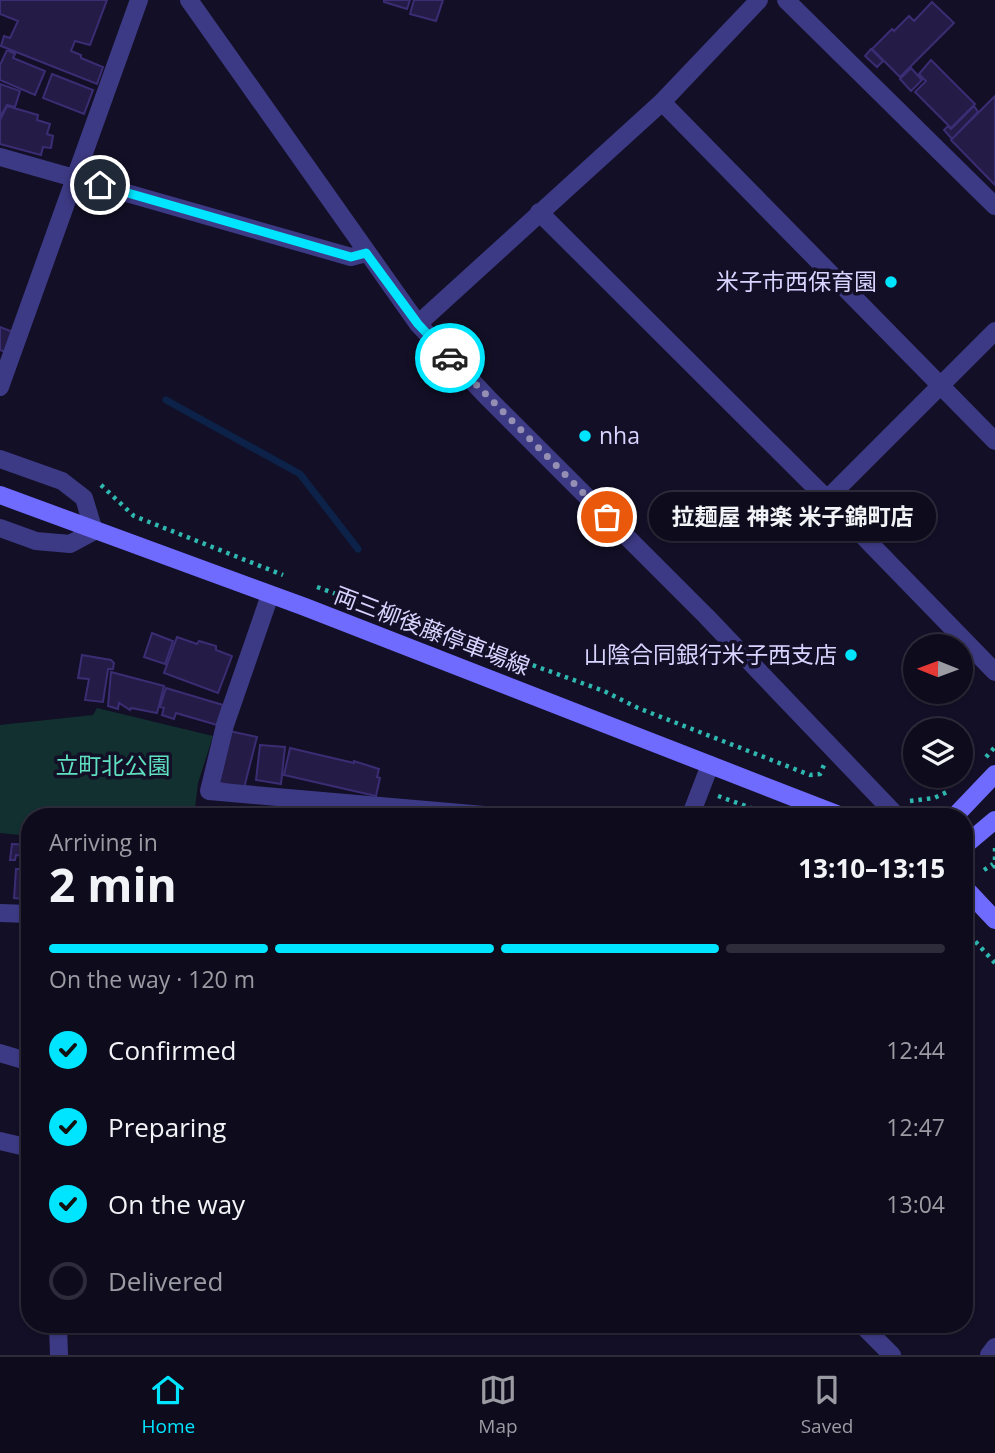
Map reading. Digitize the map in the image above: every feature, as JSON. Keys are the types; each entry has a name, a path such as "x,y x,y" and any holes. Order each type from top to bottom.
{"main road":[{"name":"両三柳後藤停車場線","path":"0,495 270,595 821,808"},
{"path":"963,808 995,774"},
{"path":"973,838 995,820"},
{"path":"973,897 995,920"}],"street":[{"path":"0,387 139,0"},
{"path":"189,0 418,324 889,808"},
{"path":"418,324 662,102 759,0"},
{"path":"786,0 995,205"},
{"path":"662,102 995,441"},
{"path":"0,157 351,257 366,253"},
{"path":"540,212 827,499 995,672"},
{"path":"827,499 995,331"},
{"path":"0,459 62,481 84,498 94,531 70,544 36,541 0,528"},
{"path":"270,595 225,725 209,791 404,808"},
{"path":"693,808 710,765"},
{"path":"0,913 21,914"},
{"path":"0,1053 21,1059"},
{"path":"0,1141 21,1146"},
{"path":"58,1333 59,1355"},
{"path":"870,1333 892,1355"},
{"path":"989,1355 995,1347"}],"path":[{"path":"92,478 134,516 285,576"},
{"path":"310,585 604,691 638,708 810,775 820,774 824,764"},
{"path":"976,766 995,747"},
{"path":"904,799 934,798 953,788"},
{"path":"716,795 751,808"},
{"path":"995,847 995,870"},
{"path":"984,870 993,864"},
{"path":"973,939 995,963"}],"green space":[{"name":"立町北公園","path":"97,708 213,736 198,783 195,808 21,808 21,835 0,833 0,725 93,715"}],"building":[{"path":"0,0 107,0 90,45 75,41 71,51 103,67 97,84 1,46 4,36 10,38 18,21 0,14"},
{"path":"384,0 410,0 407,9"},
{"path":"414,0 443,0 436,21 410,14"},
{"path":"932,2 954,23 900,77 872,49 909,16 914,21"},
{"path":"871,49 883,61 877,67 865,56"},
{"path":"7,50 15,54 13,58 45,71 35,95 0,80 0,65"},
{"path":"931,60 975,104 951,128 915,92 926,81 919,74"},
{"path":"911,68 922,80 911,91 900,79"},
{"path":"52,74 93,90 84,114 43,98"},
{"path":"0,84 20,91 15,107 7,105 0,117"},
{"path":"995,96 995,185 951,140"},
{"path":"7,106 38,115 37,120 50,124 47,134 53,136 51,148 43,147 41,155 0,144 0,120"},
{"path":"974,106 978,112 952,139 944,130 948,126 951,129"},
{"path":"0,327 13,332 5,352 0,350"},
{"path":"152,633 173,641 165,664 144,657"},
{"path":"177,637 197,644 199,641 216,646 216,650 232,656 218,693 164,673"},
{"path":"82,655 111,660 114,663 113,669 108,669 103,702 85,700 89,679 78,678"},
{"path":"111,672 164,686 157,713 130,710 119,703 118,709 108,706"},
{"path":"166,688 223,705 217,725 176,713 174,719 162,715 164,708 160,707"},
{"path":"229,731 257,737 244,788 216,782"},
{"path":"260,745 285,747 281,784 256,780"},
{"path":"290,748 379,769 376,796 284,775"},
{"path":"12,844 21,844 21,855 16,855 15,860 10,860"},
{"path":"16,869 21,869 21,899 14,898"}],"waterway":[{"path":"166,400 300,474 358,549"}],"way so far":[{"path":"450,358 607,517"}],"place":[{"name":"米子市西保育園","path":"891,282"},
{"name":"nha","path":"585,436"},
{"name":"拉麺屋 神楽 米子錦町店","path":"607,517"},
{"name":"山陰合同銀行米子西支店","path":"851,655"}],"route":[{"path":"100,185 351,257 366,253 418,324 450,358"}]}
